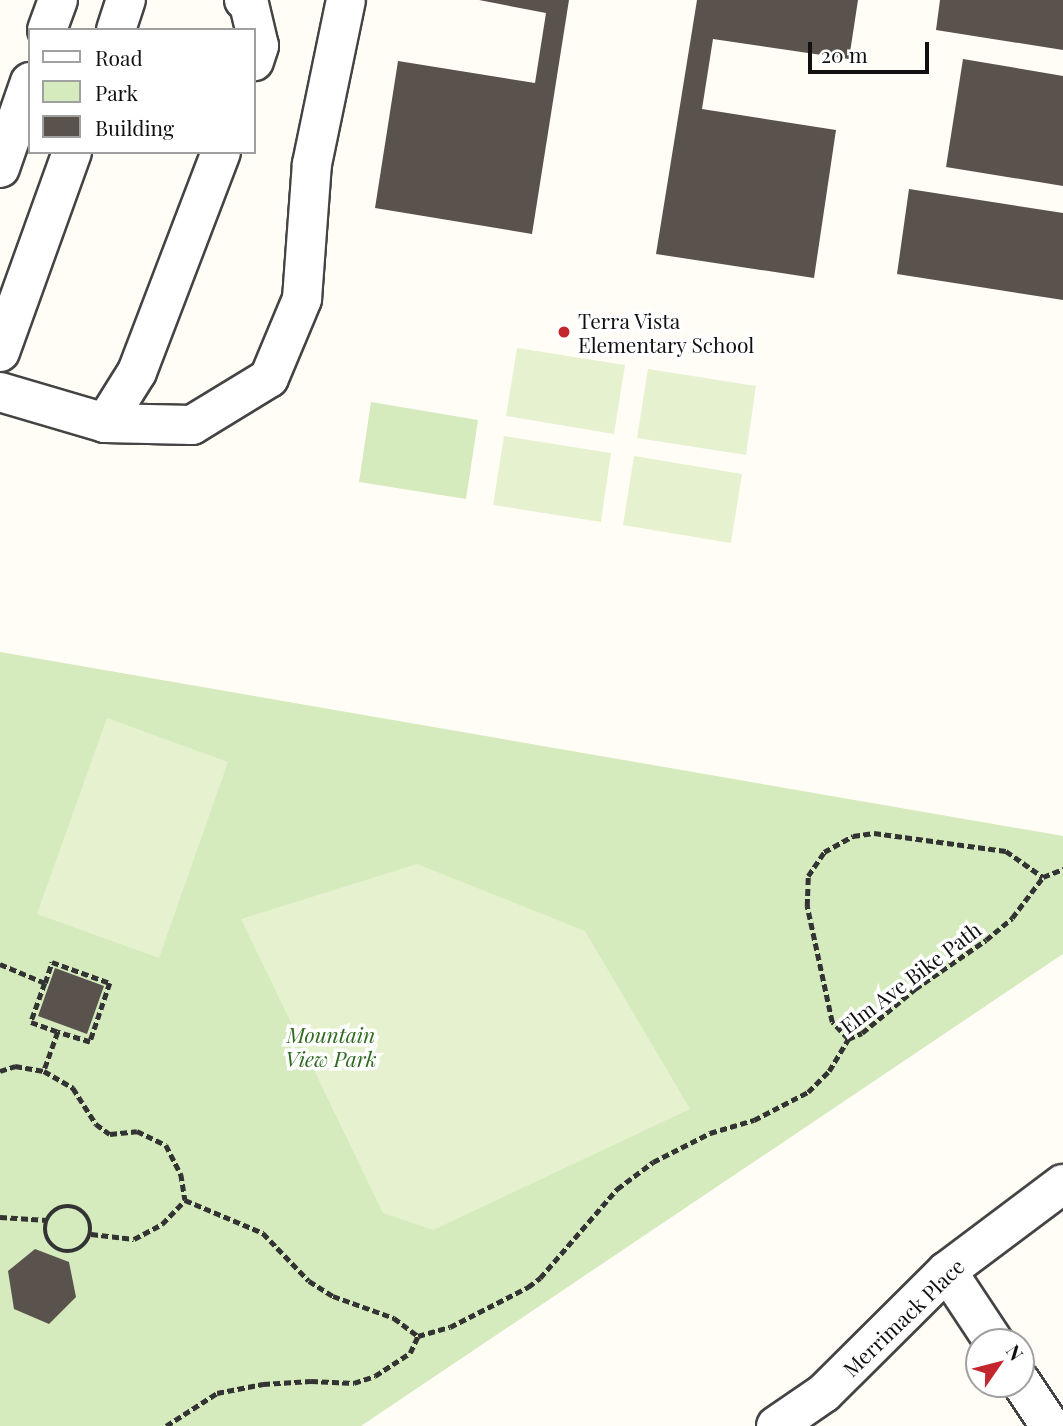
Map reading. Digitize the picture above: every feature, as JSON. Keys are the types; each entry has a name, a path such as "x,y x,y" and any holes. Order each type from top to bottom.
{"street":[{"path":"48,28 58,0"},
{"path":"117,28 126,0"},
{"path":"244,0 249,4 252,28"},
{"path":"0,392 105,423 192,425 269,378 302,299 312,164 346,0"},
{"path":"0,169 28,88"},
{"path":"0,352 71,154"},
{"path":"105,423 137,372 219,154"},
{"name":"Merrimack Place","path":"776,1426 824,1393 947,1271 1063,1184"},
{"path":"947,1271 985,1328"},
{"path":"1032,1398 1050,1426"}],"path":[{"path":"848,1039 832,1022 807,906 808,876 824,852 853,836 874,833 1006,851 1043,877 1063,869"},
{"name":"Elm Ave Bike Path","path":"418,1336 450,1327 528,1287 540,1278 617,1189 653,1162 710,1133 754,1120 800,1097 829,1070 848,1039 862,1033 915,989 986,940 1012,918 1043,877"},
{"path":"52,962 110,983 90,1042 31,1022 45,983 52,962"},
{"path":"0,964 45,983"},
{"path":"44,1071 58,1032"},
{"path":"0,1071 15,1066 44,1071 73,1088 96,1124 110,1134 136,1131 166,1145 181,1174 185,1200"},
{"path":"166,1426 217,1393 263,1384 311,1381 354,1383 375,1376 410,1353 418,1336 394,1318 333,1296 309,1281 262,1233 185,1200"},
{"path":"91,1234 134,1239 162,1224 185,1200"},
{"path":"72,1206 79,1208 89,1219 91,1234 83,1247 62,1252 49,1243 46,1236 47,1220 57,1209 72,1206"},
{"path":"0,1217 47,1220"}],"green space":[{"path":"517,348 625,365 614,434 506,416"},
{"path":"648,369 756,386 746,455 637,438"},
{"path":"371,402 478,420 466,499 359,482"},
{"path":"504,436 611,453 601,522 493,505"},
{"path":"634,456 742,474 731,543 623,525"},
{"name":"Mountain View Park","path":"0,652 1063,836 1063,954 361,1426 0,1426"},
{"path":"107,718 228,762 159,958 37,914"},
{"path":"417,864 585,931 690,1109 433,1230 383,1213 241,919"}],"building":[{"path":"479,0 569,0 532,234 375,208 398,61 535,83 546,13"},
{"path":"697,0 858,0 849,59 713,39 702,109 836,130 814,278 656,254"},
{"path":"940,0 1063,0 1063,50 936,30"},
{"path":"963,59 1063,76 1063,186 946,167"},
{"path":"909,189 1063,213 1063,300 897,274"},
{"path":"55,968 104,986 87,1034 38,1016"},
{"path":"35,1249 69,1262 76,1297 49,1324 14,1309 8,1271"}],"place":[{"name":"Terra Vista Elementary School","path":"564,332"}]}
